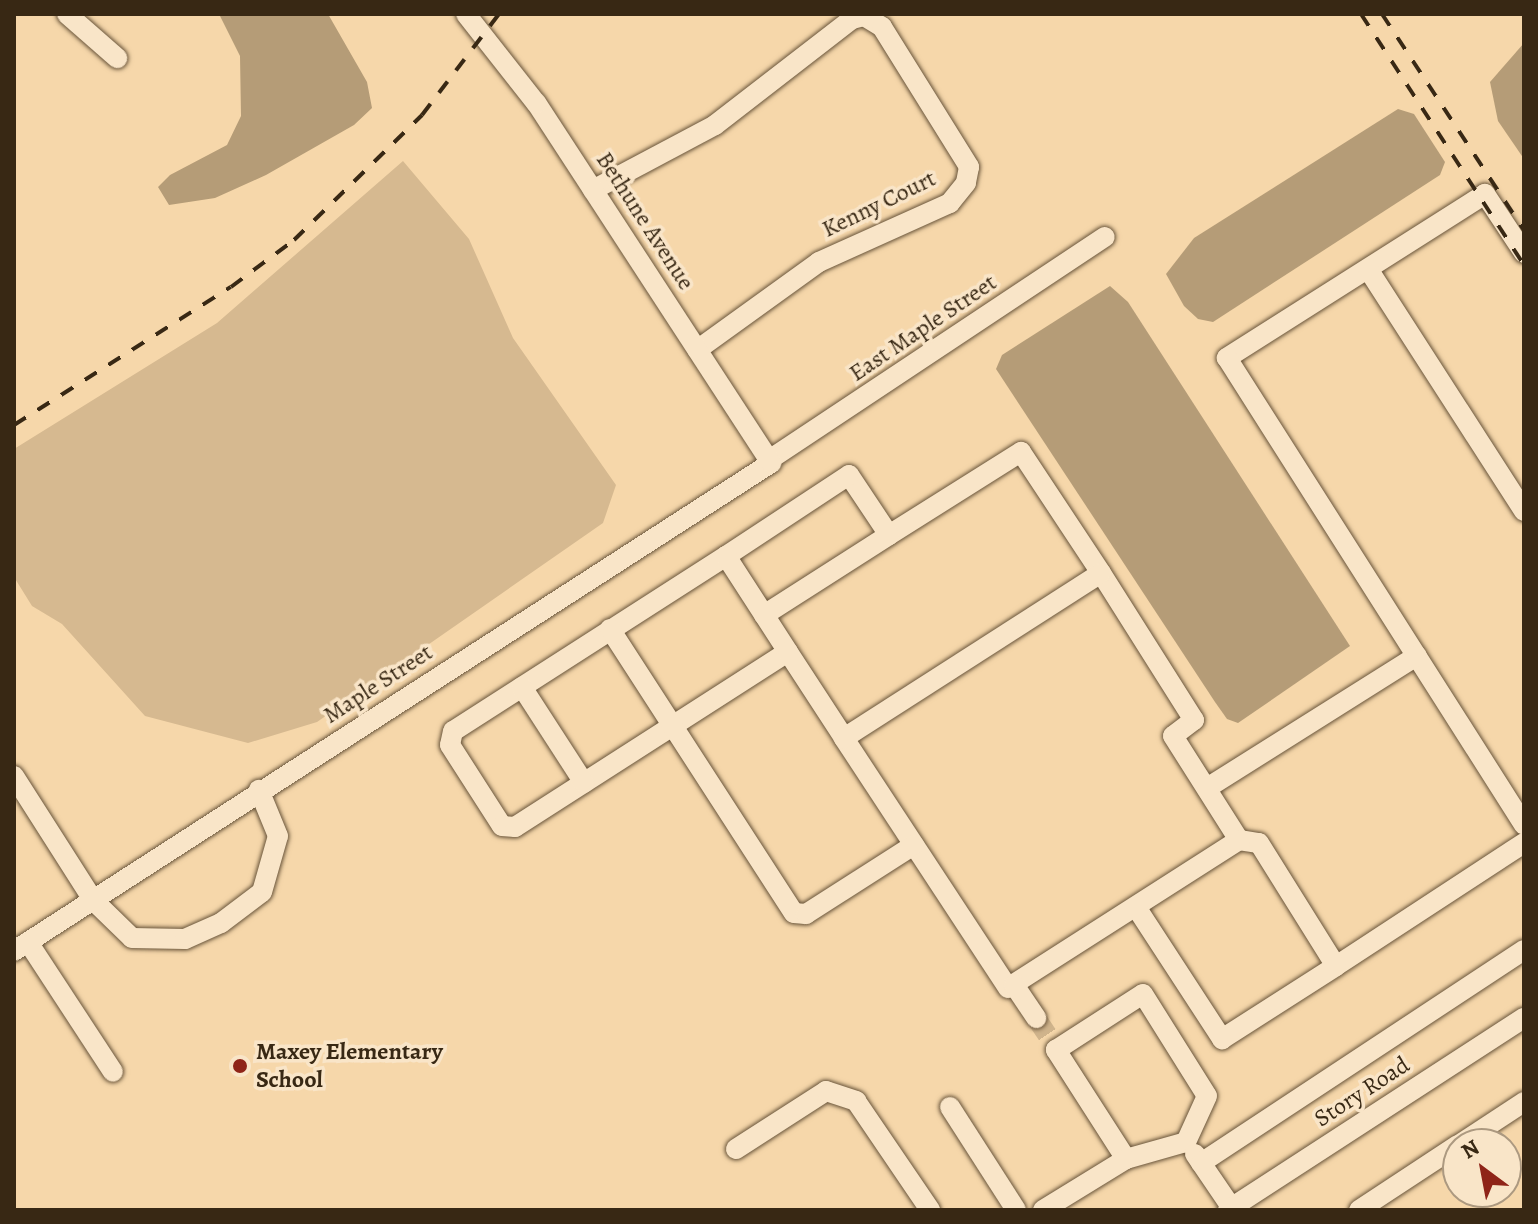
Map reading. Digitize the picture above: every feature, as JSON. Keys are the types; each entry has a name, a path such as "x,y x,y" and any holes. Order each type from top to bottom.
{"street":[{"path":"67,14 117,58"},
{"name":"Bethune Avenue","path":"466,14 536,103 770,461"},
{"name":"Kenny Court","path":"593,190 715,125 852,19 864,16 882,27 969,167 966,183 950,203 819,262 697,350"},
{"path":"1524,253 1485,194 1227,358 1524,825"},
{"name":"East Maple Street","path":"770,461 1105,237"},
{"path":"1368,269 1524,511"},
{"path":"764,615 1021,452 1194,720 1173,736 1239,840"},
{"name":"Maple Street","path":"21,946 770,461"},
{"path":"788,652 515,827 502,826 449,737 849,475 889,535"},
{"path":"726,556 1008,988 1239,840 1259,843 1336,966"},
{"path":"844,738 1101,573"},
{"path":"610,629 670,727 799,916 914,845"},
{"path":"1207,788 1417,656"},
{"path":"522,687 584,783"},
{"path":"14,776 93,900 132,938 185,939 221,923 262,892 278,836 259,792"},
{"path":"1136,907 1222,1039 1524,843"},
{"path":"21,946 113,1072"},
{"path":"1201,1163 1524,950"},
{"path":"1014,985 1036,1018"},
{"path":"1043,1210 1126,1159 1186,1142 1207,1096 1143,994 1052,1043 1126,1159"},
{"name":"Story Road","path":"1231,1209 1524,1018"},
{"path":"736,1149 826,1091 856,1101 930,1210"},
{"path":"1485,1128 1524,1102"},
{"path":"950,1107 1016,1210"},
{"path":"1186,1142 1231,1209"},
{"path":"1359,1210 1442,1156"}],"shaded area":[{"path":"219,14 328,14 367,82 372,108 354,125 266,175 215,198 169,205 158,187 170,175 227,145 241,116 240,56"},
{"path":"1524,43 1524,159 1498,121 1490,82"},
{"path":"1398,109 1414,114 1445,162 1440,175 1213,322 1198,319 1184,306 1166,274 1194,238"},
{"path":"403,161 469,239 513,338 616,485 603,523 317,722 248,743 145,716 62,624 32,606 14,577 14,449 217,323"},
{"path":"1110,286 1128,302 1350,646 1238,723 1227,719 1215,702 996,369 1002,355"}],"tunnel":[{"path":"1036,1018 1048,1036"}],"railway":[{"path":"14,425 231,287 294,240 422,115 499,14"},
{"path":"1361,14 1524,265"},
{"path":"1382,14 1524,230"}],"place":[{"name":"Maxey Elementary School","path":"240,1066"}]}
